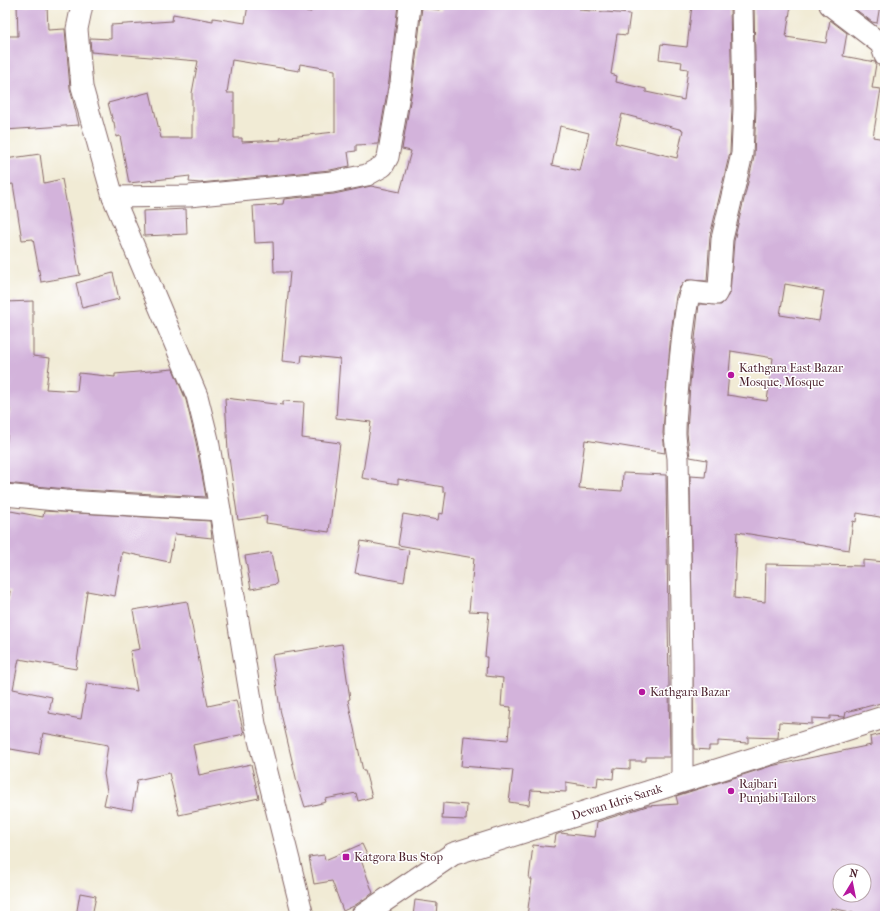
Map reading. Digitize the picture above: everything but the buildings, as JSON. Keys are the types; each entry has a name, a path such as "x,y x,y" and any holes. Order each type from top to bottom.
{"main road":[{"name":"Dewan Idris Sarak","path":"362,916 453,854 885,717"}],"street":[{"path":"82,5 77,29 82,87 113,197 197,396 208,440 255,724 303,916"},
{"path":"113,197 189,196 332,182 367,176 383,166 388,157 400,83 410,5"},
{"path":"682,781 682,661 678,458 675,433 683,319 687,296 691,291 716,294 719,288 722,239 742,154 744,108 742,5"},
{"path":"830,5 881,44 885,56"},
{"path":"5,495 65,501 220,510"}],"place":[{"name":"Kathgara East Bazar Mosque, Mosque","path":"731,375"},
{"name":"Kathgara Bazar","path":"642,692"},
{"name":"Rajbari Punjabi Tailors","path":"731,791"},
{"name":"Katgora Bus Stop","path":"346,857"}]}
